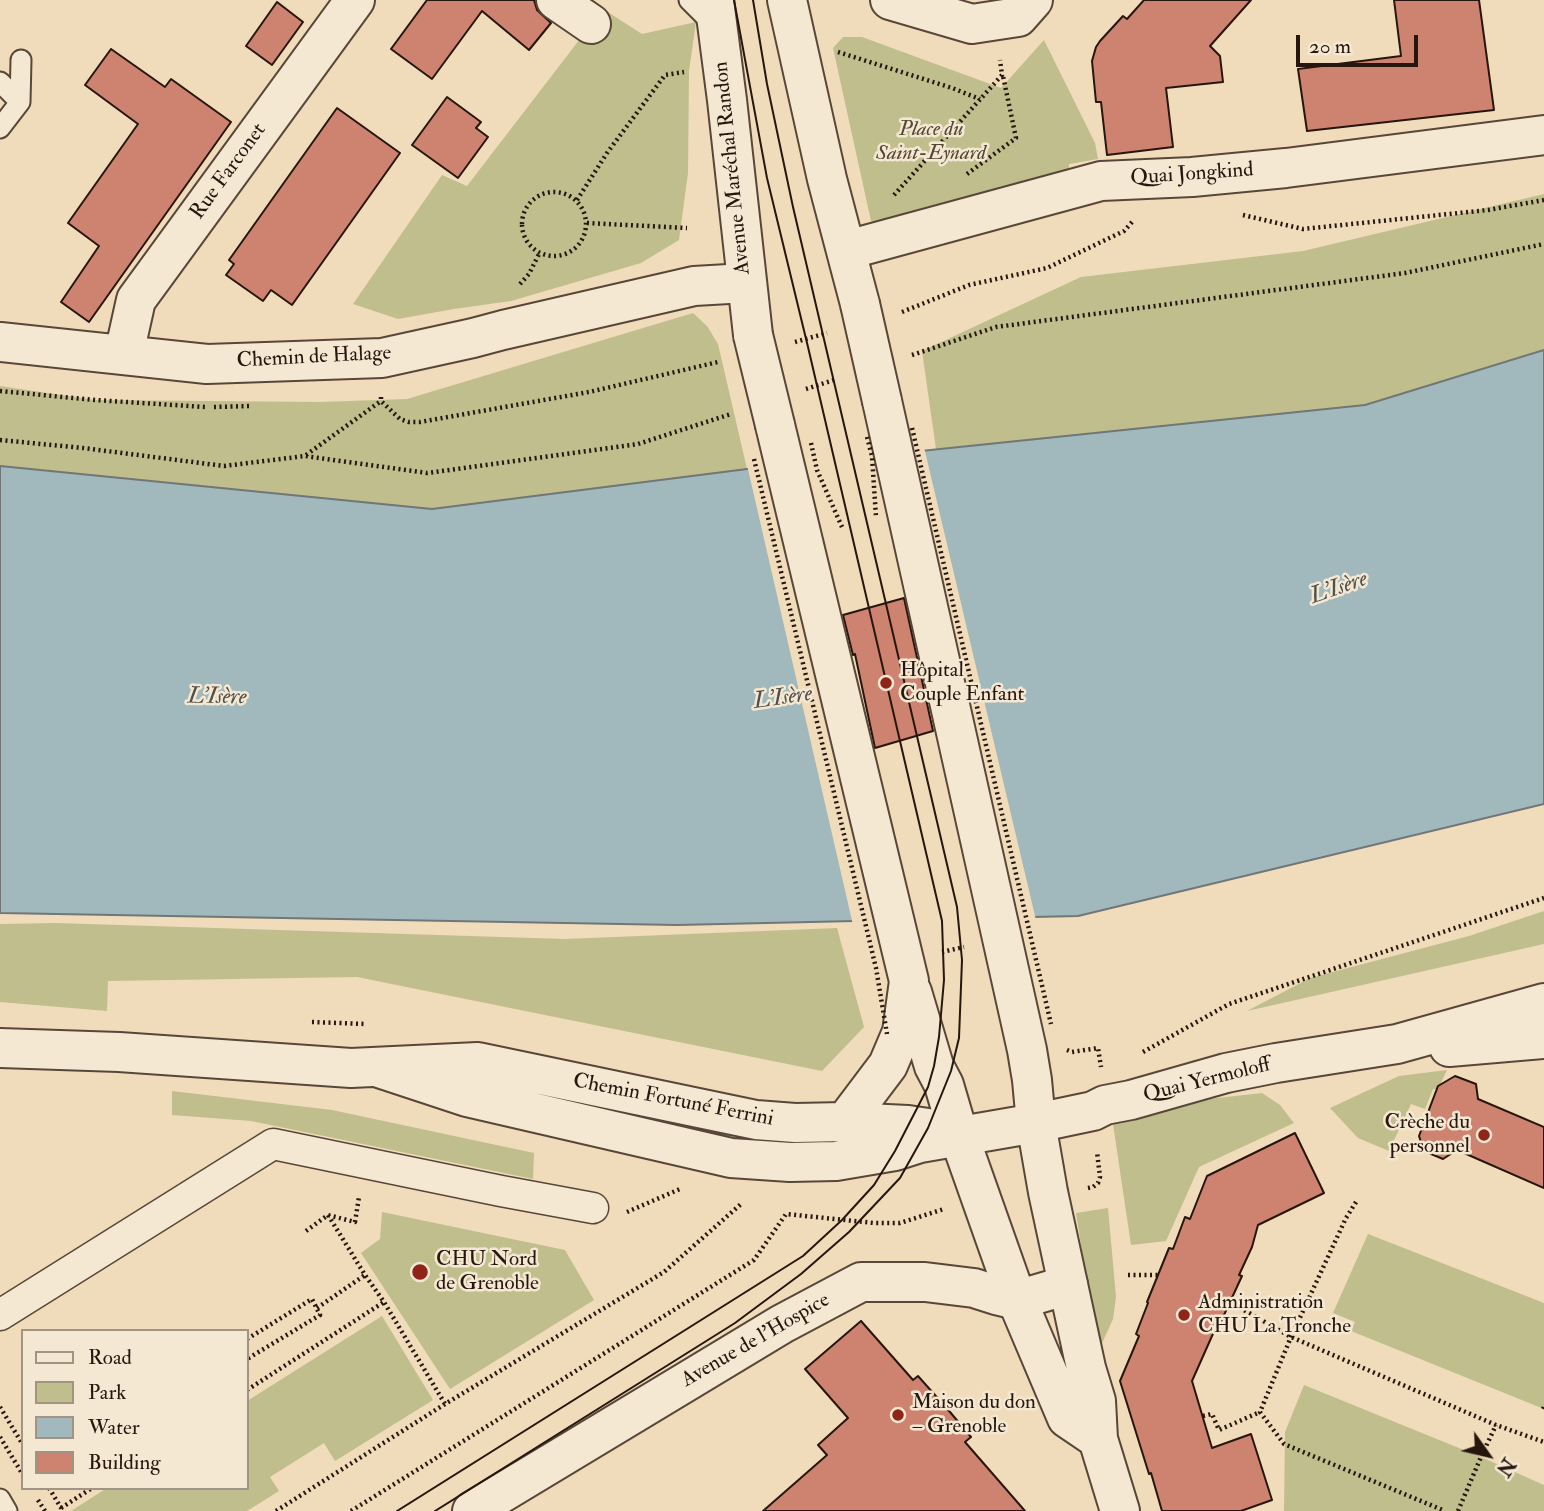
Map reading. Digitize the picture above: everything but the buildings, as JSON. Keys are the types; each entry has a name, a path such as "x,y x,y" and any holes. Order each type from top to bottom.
{"street":[{"name":"Rue Farconet","path":"124,354 136,300 355,0"},
{"path":"556,0 591,24"},
{"path":"787,0 827,180 860,304 942,666 1041,1027 1027,1050 1036,1123 1049,1199 1086,1368 1096,1401 1098,1439 1120,1511"},
{"path":"890,0 972,24 1015,13"},
{"name":"Avenue Maréchal Randon","path":"715,14 753,335 920,968 905,1034 933,1066 944,1086 1017,1300 1067,1418 1098,1439"},
{"name":"Quai Jongkind","path":"847,250 1101,181 1192,177 1286,168 1544,135"},
{"name":"Chemin de Halage","path":"0,342 207,364 382,358 694,286 746,283"},
{"name":"Quai Yermoloff","path":"959,1136 1093,1111 1105,1105 1226,1073 1381,1048 1544,1003"},
{"path":"845,1122 888,1065 905,1034"},
{"name":"Quai Yermoloff","path":"1381,1048 1397,1051 1544,1039"},
{"name":"Chemin Fortuné Ferrini","path":"0,1048 119,1052 351,1068 478,1062 756,1120 908,1125 959,1136"},
{"name":"Chemin Fortuné Ferrini","path":"376,1067 467,1097 731,1158 790,1162 836,1161 959,1136"},
{"path":"0,1315 273,1144 593,1208"},
{"name":"Avenue de l'Hospice","path":"472,1511 782,1324 861,1282 925,1282 974,1288 1017,1300"},
{"path":"1017,1300 1068,1285"}],"lane":[{"path":"688,0 715,14"},
{"path":"0,128 20,102 20,60"},
{"path":"0,82 20,102"},
{"path":"0,1499 8,1511"}],"path":[{"path":"966,175 1016,138 1002,75 1015,13"},
{"path":"838,52 980,99"},
{"path":"577,200 607,153 665,75 689,71"},
{"path":"894,195 1002,75"},
{"path":"557,191 577,200 587,223 580,244 561,255 540,253 525,237 523,215 528,205 536,197 557,191"},
{"path":"587,223 687,228"},
{"path":"909,356 996,327 1405,273 1544,244"},
{"path":"806,389 845,377"},
{"path":"305,456 381,401"},
{"path":"0,440 225,466 305,456 427,473 638,444 741,411"},
{"path":"912,425 1041,1027"},
{"path":"751,446 876,968 905,1034"},
{"path":"1136,1056 1229,1004 1544,898"},
{"path":"920,968 965,946"},
{"path":"1062,1047 1072,1052 1098,1048 1102,1074"},
{"path":"328,1215 355,1222 361,1185"},
{"path":"593,1208 627,1212 687,1186"},
{"path":"1203,1416 1212,1414 1219,1430 1261,1412 1291,1337 1356,1202"},
{"path":"276,1511 664,1272 741,1204"},
{"path":"351,1511 754,1261 786,1214"},
{"path":"306,1231 328,1215"},
{"path":"328,1215 446,1404"},
{"path":"317,1308 365,1275"},
{"path":"1128,1276 1158,1275"},
{"path":"248,1338 312,1299 320,1315 248,1358"},
{"path":"248,1389 384,1302"},
{"path":"1230,1302 1291,1337 1496,1425 1544,1442"},
{"path":"0,1407 21,1442"},
{"path":"1261,1412 1284,1444 1445,1511"},
{"path":"1458,1511 1496,1425"},
{"path":"0,1437 21,1472"},
{"path":"50,1490 62,1510 89,1490"}],"green space":[{"path":"603,9 642,34 696,22 689,71 688,173 679,240 641,263 511,301 398,319 353,304 442,175 467,186"},
{"name":"Place du Saint-Eynard","path":"843,37 862,37 1001,88 1044,40 1095,143 1098,159 1069,164 1069,178 902,228 871,221 833,48"},
{"path":"1544,194 1544,350 1365,405 936,449 922,351 1081,277 1303,251"},
{"path":"693,313 707,326 718,344 747,469 432,509 0,466 0,386 95,400 320,402 407,399"},
{"path":"1544,911 1544,944 1247,1011 1310,978 1469,936"},
{"path":"56,923 565,939 837,928 864,1027 822,1071 357,977 108,981 107,1011 0,1002 0,924"},
{"path":"1447,1070 1438,1089 1433,1089 1425,1109 1411,1104 1389,1151 1358,1138 1330,1108 1399,1076"},
{"path":"172,1091 332,1110 534,1153 533,1179 251,1121 172,1115"},
{"path":"1262,1093 1280,1105 1294,1123 1199,1167 1166,1241 1131,1245 1113,1124 1129,1108"},
{"path":"1108,1208 1116,1297 1113,1319 1098,1352 1076,1213"},
{"path":"382,1212 565,1250 594,1300 450,1389 361,1253 380,1239"},
{"path":"1368,1234 1544,1303 1544,1409 1351,1331 1355,1322 1333,1313"},
{"path":"382,1316 433,1400 335,1461 324,1443 270,1477 279,1491 247,1511 71,1511 104,1490 248,1490 248,1400"},
{"path":"1304,1385 1544,1485 1544,1511 1284,1511 1285,1432"}],"water":[{"name":"L'Isère","path":"1544,350 1544,804 1078,916 677,925 0,913 0,466 432,509 747,469 1365,405"}],"pier":[{"path":"924,447 1036,920 853,925 747,465"}],"tram line":[{"path":"397,1511 803,1256 842,1220 874,1185 928,1087 934,1066 944,980 942,921 767,178 734,0"},
{"path":"435,1511 735,1323 801,1274 849,1232 900,1178 928,1128 951,1071 959,1038 962,960 957,907 793,207 767,84 753,0"}],"place":[{"name":"Hôpital Couple Enfant","path":"886,683"},
{"name":"Crèche du personnel","path":"1484,1135"},
{"name":"CHU Nord de Grenoble","path":"420,1272"},
{"name":"Administration CHU La Tronche","path":"1184,1315"},
{"name":"Maison du don – Grenoble","path":"898,1415"}]}
